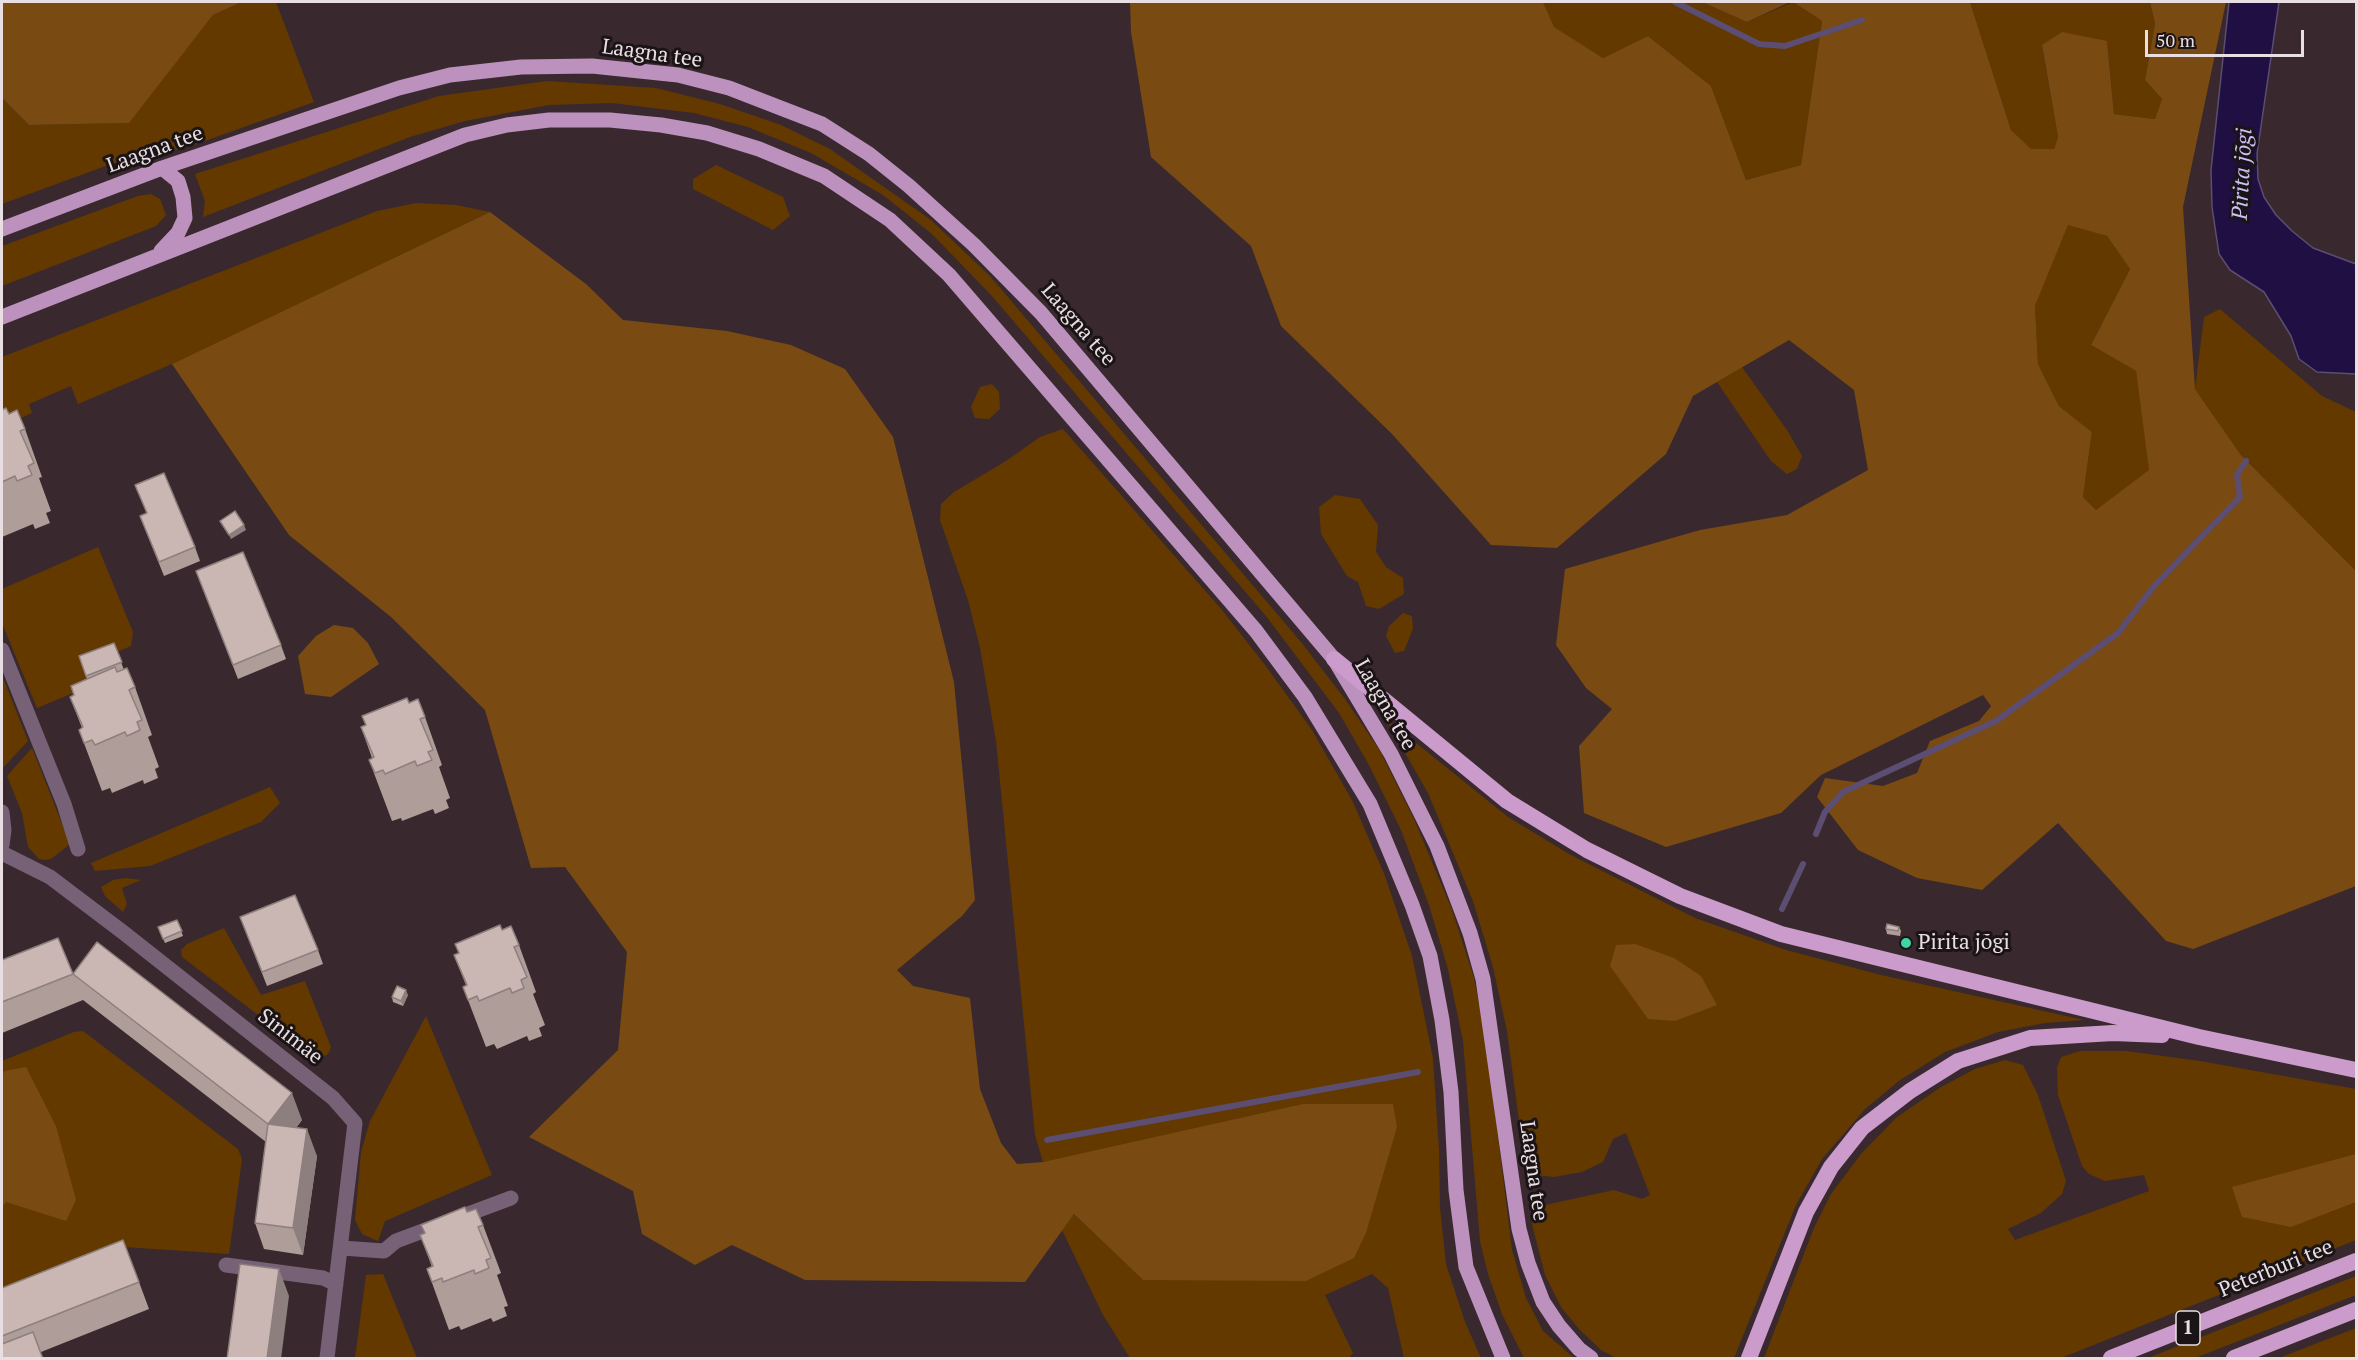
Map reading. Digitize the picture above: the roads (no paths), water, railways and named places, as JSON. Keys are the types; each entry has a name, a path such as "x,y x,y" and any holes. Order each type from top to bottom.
{"highway":[{"path":"1334,659 1507,801 1587,850 1680,896 1781,934 2199,1037 2356,1070"},
{"path":"1749,1359 1806,1212 1831,1167 1862,1128 1910,1091 1958,1060 2030,1038 2113,1033 2199,1037"},
{"name":"Peterburi tee","path":"2111,1359 2356,1261"},
{"path":"2234,1359 2356,1310"}],"main road":[{"name":"Laagna tee","path":"2,229 162,168 399,88 450,75 521,67 592,66 678,75 729,88 822,124 869,154 909,186 1041,313 1334,659 1391,754 1437,846 1470,933 1492,1026 1519,1229 1525,1252 1543,1302 1558,1326 1579,1349 1592,1359"},
{"path":"2,317 465,135 549,120 610,120 661,124 707,133 759,149 824,176 890,220 949,274 1256,631 1305,697 1370,804 1403,882 1430,956 1449,1071 1456,1190 1466,1267 1503,1359"},
{"path":"157,255 178,232 185,218 183,197 178,181 162,168"}],"street":[{"path":"2,650 61,794 78,849"},
{"path":"2,812 4,830 2,844"},
{"name":"Sinimäe","path":"2,853 50,877 124,933 333,1098 355,1123 342,1248 327,1359"},
{"path":"342,1248 384,1251 396,1241 511,1198"},
{"path":"226,1265 323,1278 336,1284"}],"water":[{"path":"2229,2 2279,2 2257,154 2258,179 2264,197 2276,215 2292,231 2313,248 2356,264 2356,374 2317,372 2299,359 2291,336 2264,292 2230,270 2219,254 2212,207 2211,170"}],"waterway":[{"path":"1675,2 1759,44 1785,46 1862,20"},
{"path":"1816,834 1825,812 1843,792 1996,721 2118,633 2155,585 2240,497 2237,475 2246,461"},
{"path":"1782,909 1803,864"},
{"path":"1047,1140 1418,1072"}],"place":[{"name":"Pirita jõgi","path":"1906,943"}]}
